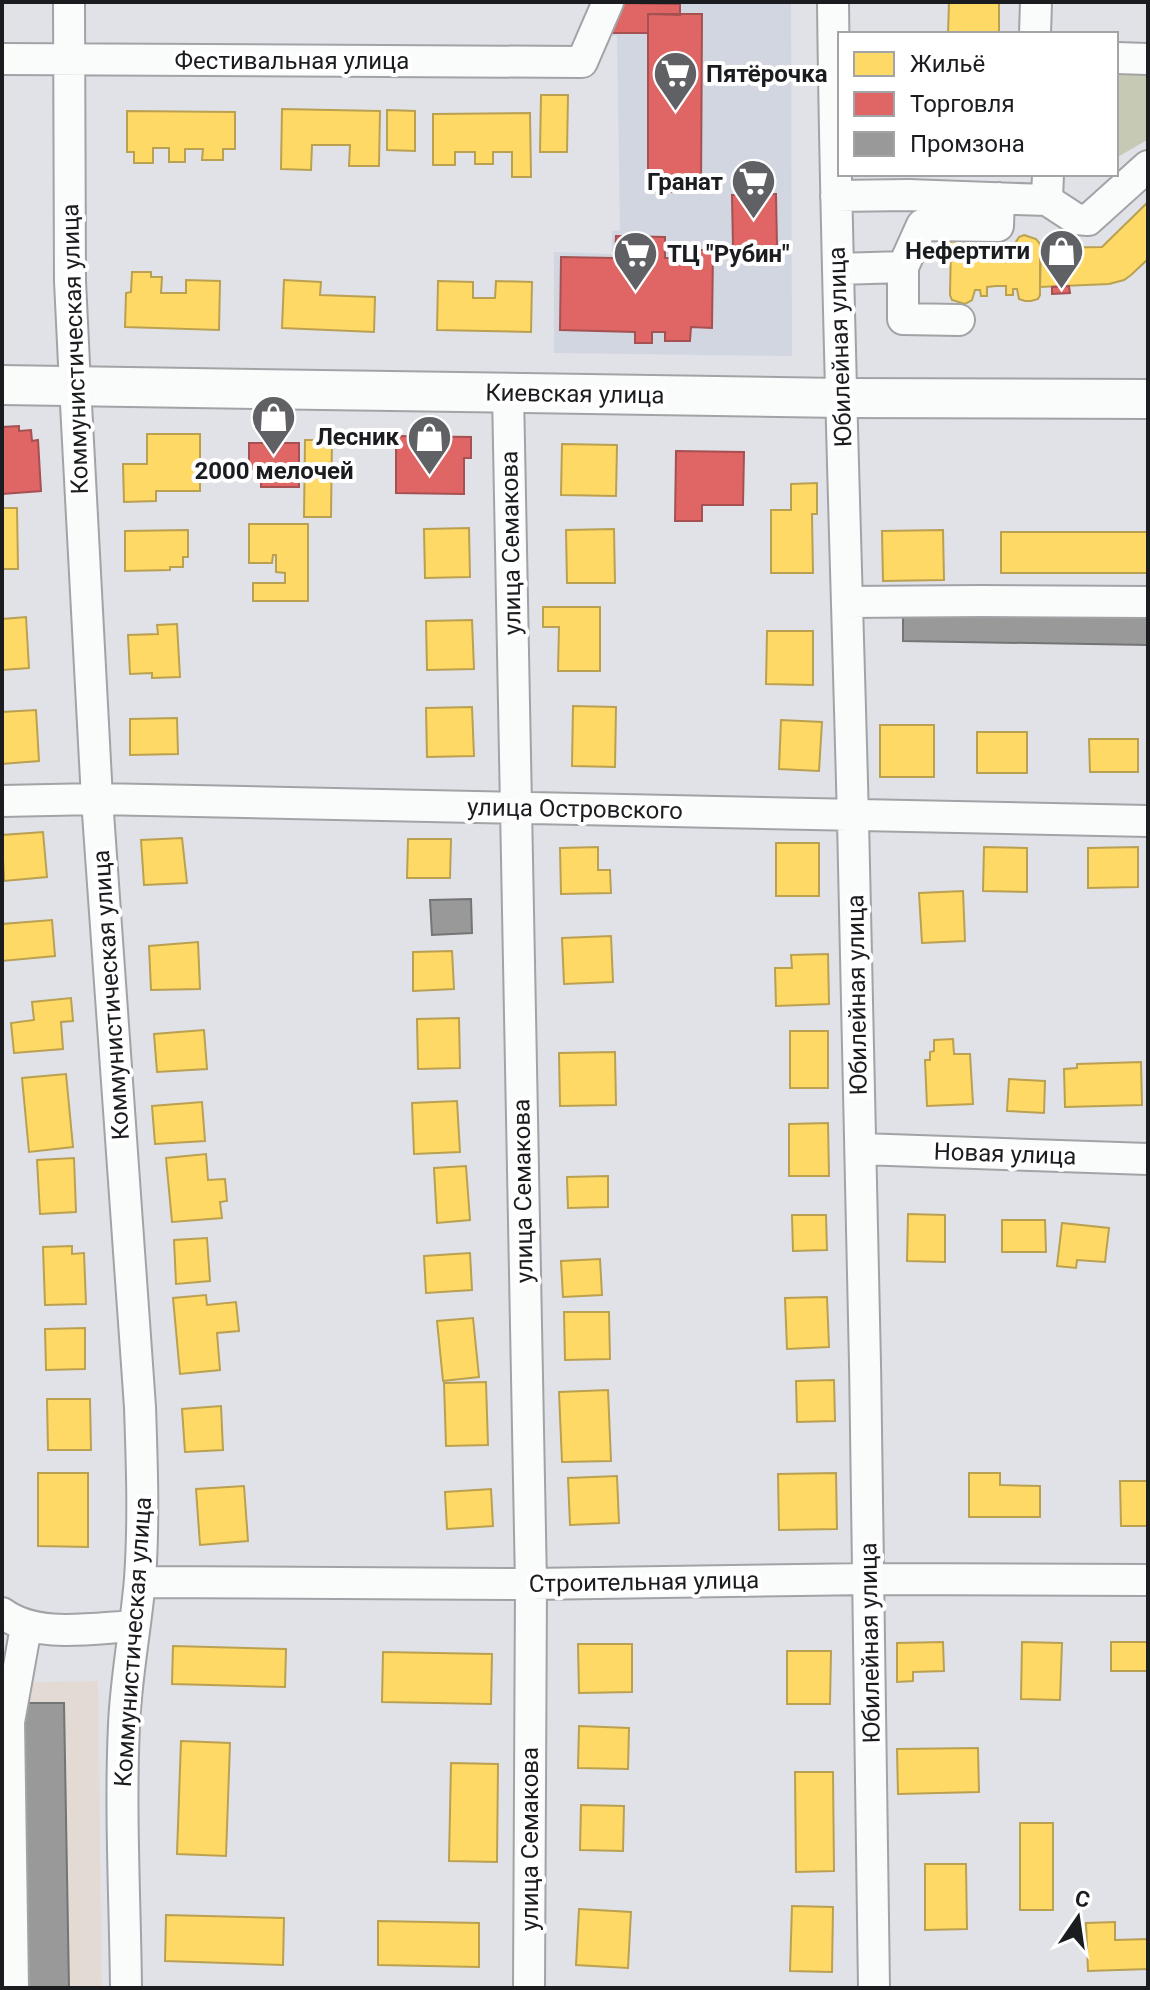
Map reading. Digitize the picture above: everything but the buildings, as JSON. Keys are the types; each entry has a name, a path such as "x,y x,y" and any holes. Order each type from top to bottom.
{"main road":[{"name":"Киевская улица","path":"2,385 842,398 1148,399"}],"street":[{"name":"Коммунистическая улица","path":"69,2 70,281 75,385 97,799 140,1407 143,1538 124,1722 122,1780 126,1988"},
{"name":"Фестивальная улица","path":"2,59 582,62 608,2"},
{"name":"Юбилейная улица","path":"833,2 870,1579 874,1988"},
{"path":"1035,32 1036,2"},
{"path":"1118,58 1148,59"},
{"path":"836,196 999,198 1048,187 1076,219 1088,220 1148,166"},
{"path":"959,320 903,319 903,267 922,225 998,226 999,198"},
{"path":"838,269 903,267"},
{"name":"улица Семакова","path":"508,393 531,1584 529,1988"},
{"path":"847,602 1148,602"},
{"name":"улица Островского","path":"2,801 97,799 1148,821"},
{"name":"Новая улица","path":"861,1149 1148,1159"},
{"name":"Строительная улица","path":"140,1582 531,1584 870,1579 1148,1580"},
{"path":"13,1988 6,1722 14,1620 44,1630 134,1626"}],"shaded area":[{"path":"611,2 791,2 792,356 554,353 554,252 612,254 612,231 620,230 617,36 611,36"},
{"path":"98,1681 102,1988 2,1988 2,1683"}],"green space":[{"path":"1118,74 1148,74 1147,140 1118,157"}],"place":[{"name":"Пятёрочка","path":"675,113"},
{"name":"Гранат","path":"754,221"},
{"name":"Нефертити","path":"1061,290"},
{"name":"ТЦ \"Рубин\"","path":"636,293"},
{"name":"2000 мелочей","path":"274,456"},
{"name":"Лесник","path":"430,476"}]}
